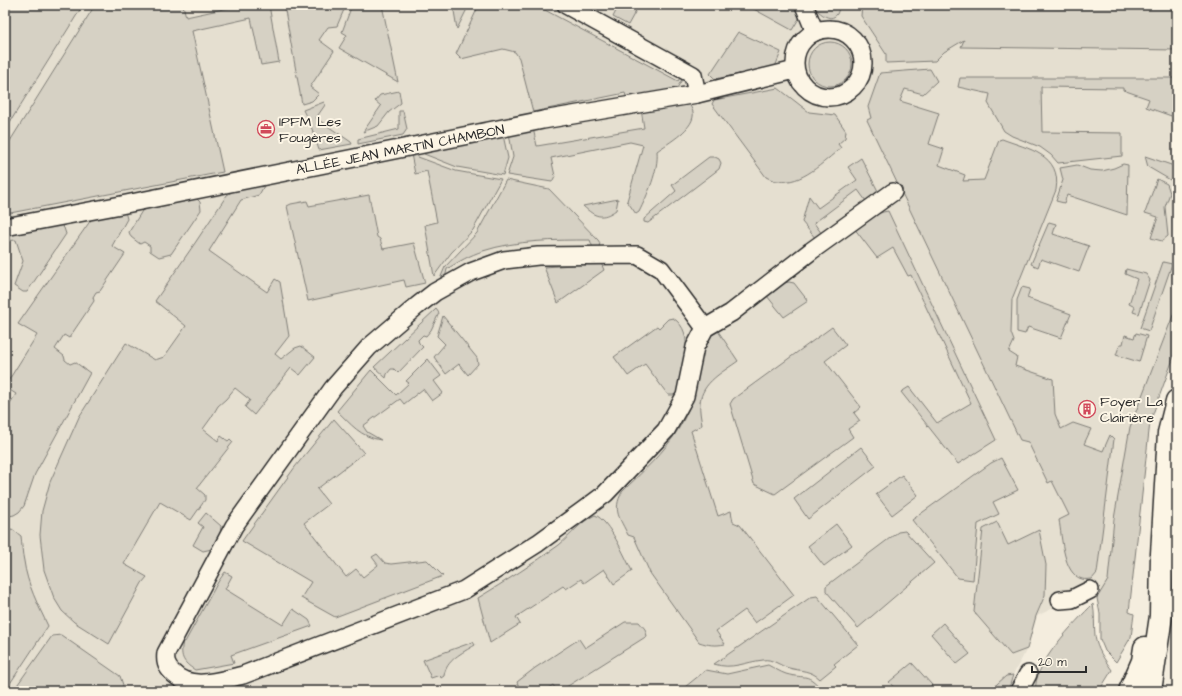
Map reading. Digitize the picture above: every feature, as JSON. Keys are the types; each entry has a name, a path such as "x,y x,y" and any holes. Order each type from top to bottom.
{"main road":[{"path":"1150,691 1162,616 1162,554 1169,433 1177,401"},
{"path":"1130,691 1143,661 1162,554"}],"street":[{"path":"566,5 693,75 696,94"},
{"path":"804,5 815,32"},
{"path":"823,30 832,30 849,36 856,43 862,62 862,72 858,81 843,94 833,97 823,97 813,93 805,87 799,79 796,70 795,58 799,48 806,39 815,32 823,30"},
{"name":"ALLÉE JEAN MARTIN CHAMBON","path":"5,227 543,120 696,94 796,70"},
{"path":"705,328 661,269 637,255 538,256 504,260 471,272 435,292 369,347 333,388 234,526 166,653 165,662 167,667 176,676 185,681 195,683 209,683 243,675 464,590 538,543 605,494 666,430 686,396 695,347 705,328 731,313 811,251 893,192"},
{"path":"1060,600 1072,599 1090,590"},
{"path":"1019,691 1028,674 1028,691"}],"shaded area":[{"path":"5,5 83,5 5,130"},
{"path":"70,5 1177,5 1177,348 1150,422 1129,612 1094,588 1037,616 1027,649 1013,675 1008,691 5,691 5,106"},
{"path":"95,5 183,5 186,17 242,5 269,5 279,62 261,65 251,18 192,31 223,172 5,214 5,149"},
{"path":"284,5 346,5 337,26 328,27 319,40 334,51 310,87 319,94 312,101 302,104"},
{"path":"352,5 382,5 398,82 339,48 347,35 342,32"},
{"path":"453,5 469,5 457,29"},
{"path":"479,5 545,5 543,9 678,81 682,75 684,76 676,90 627,99 625,93 533,112 519,58 515,52 503,49 461,59 456,54"},
{"path":"619,5 639,5 628,25 613,17"},
{"path":"751,5 795,5 800,17 792,30 750,7"},
{"path":"813,5 840,5 837,14 831,18 824,16"},
{"path":"862,5 1136,5 1149,9 1151,5 1177,5 1177,50 961,47 964,40 944,52 935,61 886,63 886,54 861,16"},
{"path":"738,32 781,52 775,67 715,79 710,74"},
{"path":"830,42 842,46 848,52 852,64 848,76 842,82 830,86 818,82 812,76 808,64 812,52 818,46"},
{"path":"930,69 937,81 923,94 905,89 900,101 939,113 929,144 944,149 939,165 965,175 963,181 984,180 999,140 1002,139 1032,150 1041,155 1054,168 1056,190 1012,299 1011,333 1014,341 1009,352 1017,357 1015,366 1053,379 1055,414 1061,429 1073,423 1091,429 1084,444 1103,451 1110,435 1114,439 1097,573 1092,579 1082,579 1076,576 1067,563 1064,554 1059,520 1069,515 1052,481 1048,483 1028,442 1020,440 867,120 871,118 868,107 880,73"},
{"path":"960,78 1177,78 1177,118 1146,107 1149,99 1123,90 1123,88 1041,87 1042,132 1122,133 1122,156 1058,163 1051,155 1040,147 1012,136 1004,131 988,103 990,94 958,87"},
{"path":"778,88 809,112 835,115 846,131 845,138 838,144 841,148 812,171 795,180 775,181 766,177 712,104 714,100"},
{"path":"399,91 401,103 389,112 378,126 363,132 381,106 375,101 380,95"},
{"path":"324,102 325,105 316,118 352,144 319,150 312,129 303,110"},
{"path":"688,103 693,112 693,118 686,129 657,151 656,166 652,183 639,212 636,214 627,201 643,145 630,142 551,158 555,176 552,182 507,175 513,157 509,133 533,128 537,146 644,128 641,109"},
{"path":"399,111 403,111 407,129 403,135 358,144 358,139 399,129"},
{"path":"503,135 508,158 503,175 457,167 424,154 424,151"},
{"path":"416,153 418,157 456,171 501,179 473,230 451,253 434,276 425,225 437,222 427,171 415,174 411,154"},
{"path":"1145,156 1177,167 1177,240 1174,239 1172,203 1175,193 1172,181 1148,167"},
{"path":"709,157 719,159 721,163 719,169 648,223 644,222 644,219 676,191 672,185"},
{"path":"861,158 878,191 866,201 858,190 814,223 822,234 816,239 802,222 809,196 818,208 857,180 848,167"},
{"path":"1123,164 1128,165 1127,215 1067,195 1064,203 1056,201 1063,180 1060,168 1077,165 1090,170 1102,171"},
{"path":"1157,179 1167,184 1170,193 1165,207 1168,236 1162,241 1151,238 1158,217 1145,213"},
{"path":"506,180 549,189 598,240 600,243 599,247 593,248 590,240 523,243 496,247 460,261 447,269 445,279 440,279 445,267 477,233"},
{"path":"265,184 259,195 241,200 209,251 267,292 275,279 280,282 289,336 275,354 281,359 295,348 301,346 315,357 300,375 291,368 254,415 245,407 250,400 235,388 218,406 203,429 218,441 221,436 228,441 230,439 233,442 197,488 205,495 205,500 191,520 160,502 124,564 147,577 142,583 109,644 74,622 62,611 54,598 44,570 40,535 42,511 50,482 79,417 126,343 155,360 164,357 186,326 155,301 227,195 238,188"},
{"path":"369,195 377,237 380,239 383,249 414,243 425,283 406,287 404,280 308,301 287,206 307,201 309,206"},
{"path":"195,197 200,202 201,210 171,254 159,257 150,251 150,246 144,242 140,244 131,237 129,232 145,206"},
{"path":"618,199 616,210 603,216 591,213 583,206"},
{"path":"125,211 127,219 112,246 125,254 100,291 96,292 93,297 94,301 69,338 64,335 55,349 64,356 65,360 70,364 75,362 90,373 35,474 24,506 14,515 5,517 5,411 16,394 5,386 37,335 18,324 93,217"},
{"path":"888,211 996,440 958,464 901,392 909,387 937,423 971,403 911,275 908,276 893,248 877,258 854,228 874,215"},
{"path":"1049,222 1056,224 1053,234 1089,246 1079,272 1041,259 1038,267 1031,264"},
{"path":"59,223 64,228 66,234 27,292 23,292 14,286 23,261 16,240 5,241 5,232"},
{"path":"1163,262 1172,264 1149,331 1140,328"},
{"path":"601,263 604,270 558,303 544,267"},
{"path":"1126,269 1146,274 1150,280 1139,314 1133,312 1135,307 1129,304 1137,279 1125,274"},
{"path":"784,283 794,283 808,301 784,317 767,296"},
{"path":"1022,287 1030,289 1027,298 1071,314 1061,338 1028,327 1025,334 1017,332 1017,300"},
{"path":"1177,305 1177,348 1150,422 1129,612 1134,614 1131,637 1116,662 1105,651 1100,639 1100,614 1097,598 1108,580 1114,519 1130,427"},
{"path":"436,309 439,313 431,330 426,336 423,335 418,340 423,347 398,373 394,369 391,369 386,378 374,367"},
{"path":"443,316 477,358 478,364 468,375 459,364 446,374 434,357 445,344 437,336"},
{"path":"673,318 680,325 684,333 686,353 678,393 668,395 645,364 628,376 614,357 657,326 659,328 668,319"},
{"path":"832,327 846,345 825,361 861,407 854,413 860,421 848,429 853,437 775,494 754,484 730,404 733,399"},
{"path":"718,331 738,361 709,383 702,396 700,406 702,425 691,431 718,516 731,511 733,522 740,525 794,595 755,623 745,610 716,631 725,644 715,645 699,642 650,573 634,537 628,535 617,509 622,492 660,454 679,428 689,409 692,399 698,378 703,346 706,339"},
{"path":"1136,333 1147,336 1139,362 1116,355 1120,344 1123,344 1125,335 1134,338"},
{"path":"428,359 441,376 434,381 443,393 432,401 423,389 404,404 400,399 363,426 367,432 381,440 362,433 337,411 371,370 396,395 409,383 406,381"},
{"path":"334,419 364,453 317,489 329,504 304,523 346,577 356,569 363,577 378,565 372,557 377,554 385,563 391,564 427,560 443,576 335,617 301,598 311,582 242,541 295,467"},
{"path":"861,447 876,466 808,519 794,499"},
{"path":"1001,458 1018,490 993,502 999,514 978,524 973,580 958,578 912,520 991,463"},
{"path":"902,475 918,495 892,515 876,494"},
{"path":"206,513 221,526 220,535 212,549 203,551 193,545 203,527 198,523"},
{"path":"595,515 606,524 611,531 632,571 614,584 604,569 584,583 581,579 566,589 563,586 516,617 520,624 490,643 478,598 559,545 585,521"},
{"path":"997,522 1008,545 1039,530 1046,565 1045,595 1036,616 1027,649 1011,655 974,612 983,529"},
{"path":"836,524 852,545 824,566 808,546"},
{"path":"12,529 21,536 25,570 33,594 48,626 5,691 5,531"},
{"path":"905,531 934,563 858,628 826,591 826,586 898,532"},
{"path":"225,572 232,576 225,589 283,625 293,609 309,620 312,626 231,655 234,663 195,670 187,664 183,658 183,641 185,642"},
{"path":"817,596 858,645 834,664 836,666 820,679 809,672 786,667 770,660 756,661 733,666 721,666 714,664 811,597"},
{"path":"1093,604 1097,645 1101,654 1112,670 1099,691 1036,691 1036,681 1040,669 1047,657 1066,632"},
{"path":"625,622 639,622 645,629 647,636 560,691 557,691 553,685 544,691 521,691 517,682 535,668 579,639 585,648"},
{"path":"943,623 970,654 957,664 931,634"},
{"path":"61,635 120,676 123,685 121,691 13,691 52,636"},
{"path":"473,642 475,645 451,661 445,670 444,676 441,678 440,675 431,678 423,660"},
{"path":"912,663 932,685 925,691 915,691 914,689 912,691 897,691 889,682"},
{"path":"768,665 786,674 809,678 823,691 680,691 706,670 727,674"},
{"path":"1013,675 1008,691 989,691 1006,676"}],"place":[{"name":"IPFM Les Fougères","path":"266,129"},
{"name":"Foyer La Clairière","path":"1087,409"}]}
